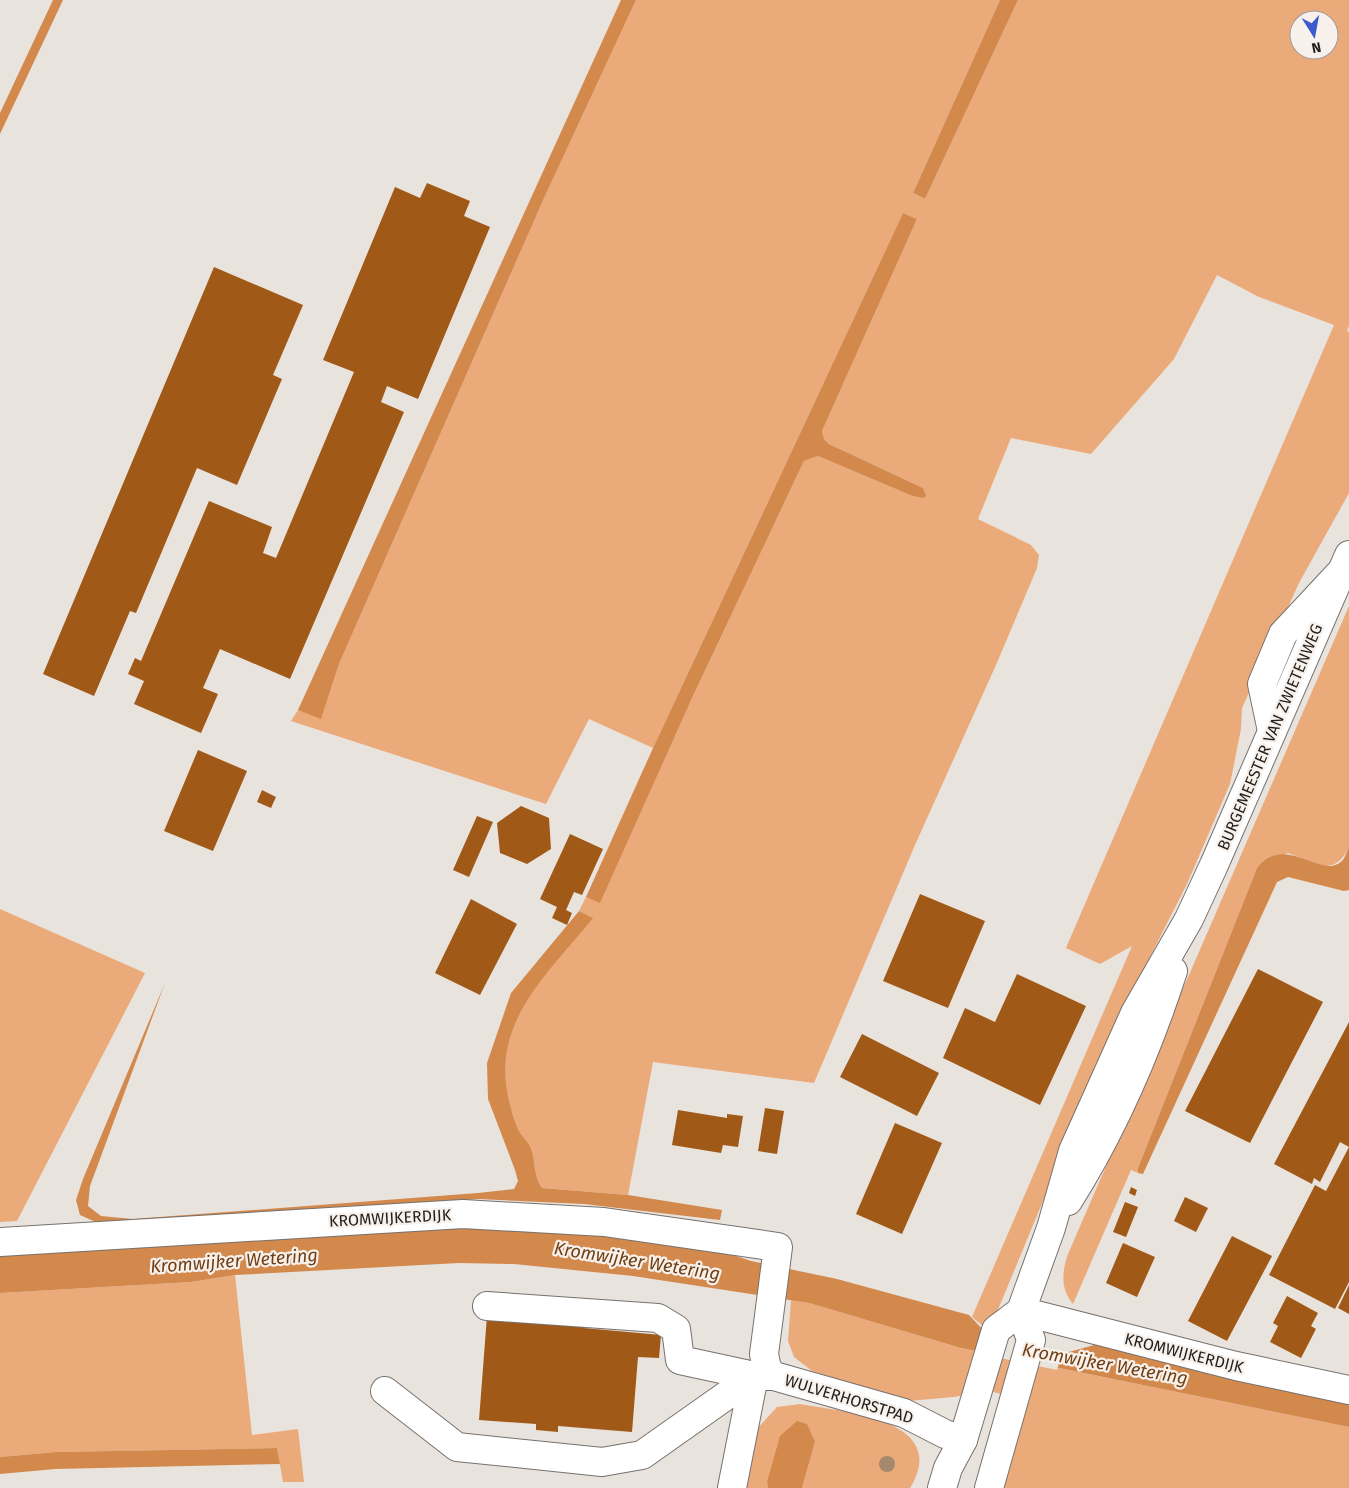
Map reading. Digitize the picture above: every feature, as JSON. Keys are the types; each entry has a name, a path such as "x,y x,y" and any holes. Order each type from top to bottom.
{"street":[{"name":"BURGEMEESTER VAN ZWIETENWEG","path":"1021,1312 1051,1228 1094,1159 1143,1053 1156,1022 1189,919 1346,563"},
{"name":"KROMWIJKERDIJK","path":"0,1242 463,1214 604,1222 777,1254"},
{"name":"WULVERHORSTPAD","path":"777,1254 764,1354 767,1369 764,1376 904,1413 945,1434 963,1440"},
{"path":"487,1306 658,1318 676,1329 680,1360 764,1376"},
{"path":"942,1488 948,1468 963,1440 996,1330 1021,1312 1031,1340 989,1488"},
{"name":"KROMWIJKERDIJK","path":"1021,1312 1236,1366 1349,1390"},
{"path":"385,1391 457,1447 602,1462 642,1455 764,1376"},
{"path":"732,1488 764,1376"},
{"path":"959,1488 963,1474 963,1440"}],"shaded area":[{"path":"636,0 1000,0 913,193 925,199 1018,0 1349,0 1349,326 1347,331 1349,332 1349,493 1299,583 1242,708 1241,729 1230,784 1187,884 1118,1020 990,1329 984,1327 972,1317 1132,946 1100,964 1066,948 1334,325 1259,297 1217,275 1174,359 1091,454 1011,438 978,519 1031,545 1039,555 1037,568 996,665 915,845 814,1083 653,1062 628,1195 542,1188 537,1178 533,1153 518,1129 509,1100 505,1072 508,1047 515,1023 541,979 592,918 579,911 586,897 600,902 693,696 804,461 818,456 910,495 923,488 829,444 824,439 822,431 917,219 903,213 653,748 589,719 546,804 291,721 298,710 321,718 339,664 545,196"},
{"path":"1349,606 1349,847 1337,863 1330,865 1315,863 1288,853 1257,868 1138,1168 1138,1173 1131,1170 1073,1304 1066,1292 1063,1280 1068,1254"},
{"path":"0,909 145,973 17,1221 0,1222"},
{"path":"235,1275 252,1435 298,1429 304,1482 283,1482 277,1448 56,1452 0,1457 0,1293 191,1282"},
{"path":"791,1300 809,1303 961,1348 1349,1427 1349,1488 1003,1488 1022,1400 990,1391 909,1401 812,1371 794,1357 788,1341"},
{"path":"800,1404 865,1416 887,1423 905,1433 917,1447 919,1465 910,1488 802,1488 815,1442 767,1482 768,1488 746,1488 757,1429 777,1407"}],"water":[{"path":"53,0 63,0 0,134 0,113"},
{"path":"621,0 636,0 545,196 339,664 321,719 298,710"},
{"path":"1000,0 1018,0 925,199 913,193"},
{"path":"903,213 917,219 822,431 824,439 829,444 923,488 926,496 923,498 910,495 818,456 804,461 693,696 600,903 586,897 653,748"},
{"path":"1349,847 1349,890 1344,891 1288,877 1277,882 1143,1174 1138,1173 1138,1168 1257,868 1268,858 1280,855 1291,855 1324,865 1334,866 1342,861"},
{"path":"579,911 593,918 527,1000 508,1046 505,1072 509,1100 518,1129 531,1148 539,1183 542,1188 628,1195 722,1210 720,1220 584,1204 479,1199 134,1225 100,1224 80,1215 76,1200 83,1179 165,983 90,1186 88,1206 101,1216 133,1219 514,1189 518,1181 515,1170 488,1099 487,1063 511,993"},
{"name":"Kromwijker Wetering","path":"473,1223 634,1239 733,1255 751,1261 837,1279 969,1315 985,1332 1065,1353 1098,1344 1349,1398 1349,1427 961,1348 809,1303 633,1276 514,1264 459,1263 235,1275 191,1282 0,1293 0,1253"},
{"path":"797,1421 807,1424 815,1442 802,1488 768,1488 767,1482 780,1436"},
{"path":"277,1448 280,1464 55,1469 0,1474 0,1457 56,1452"}],"pier":[{"path":"986,1329 1063,1350 1057,1370 976,1353"}],"building":[{"path":"427,183 470,201 464,216 490,227 418,399 387,386 381,402 404,412 290,679 220,649 203,688 218,694 201,733 134,704 144,681 128,674 135,658 141,661 209,501 272,527 263,553 276,558 354,372 323,360 395,187 420,198"},
{"path":"214,267 303,305 273,375 282,379 237,485 197,468 136,613 130,611 94,696 43,674"},
{"path":"198,750 247,771 213,851 164,831"},
{"path":"262,790 276,797 271,808 257,802"},
{"path":"521,806 549,818 551,849 527,864 500,853 497,823"},
{"path":"477,816 493,822 469,877 453,870"},
{"path":"570,834 603,849 582,895 574,892 566,910 572,913 567,925 552,918 557,907 540,899"},
{"path":"920,894 985,921 948,1008 883,981"},
{"path":"471,899 517,924 480,995 435,973"},
{"path":"1258,969 1323,1002 1250,1143 1185,1111"},
{"path":"1017,974 1086,1006 1040,1105 943,1058 965,1008 995,1022"},
{"path":"1349,1022 1349,1147 1340,1142 1320,1182 1314,1178 1312,1184 1274,1164"},
{"path":"862,1034 939,1073 917,1116 840,1077"},
{"path":"765,1108 784,1111 777,1154 758,1151"},
{"path":"678,1110 727,1118 727,1114 743,1116 738,1147 723,1145 721,1153 672,1145"},
{"path":"895,1123 942,1143 902,1234 856,1214"},
{"path":"1349,1147 1349,1282 1335,1309 1269,1275 1315,1185 1326,1191"},
{"path":"1131,1187 1137,1190 1135,1196 1129,1193"},
{"path":"1185,1197 1208,1208 1196,1232 1174,1221"},
{"path":"1125,1202 1138,1207 1126,1237 1113,1232"},
{"path":"1232,1236 1272,1256 1227,1341 1188,1321"},
{"path":"1123,1243 1155,1257 1137,1297 1106,1283"},
{"path":"1349,1285 1349,1314 1338,1308"},
{"path":"1287,1296 1318,1313 1311,1326 1316,1329 1301,1358 1270,1342 1278,1326 1273,1323"},
{"path":"487,1316 584,1323 584,1328 661,1335 659,1358 638,1357 632,1432 558,1426 558,1432 536,1430 536,1424 479,1420"}]}
